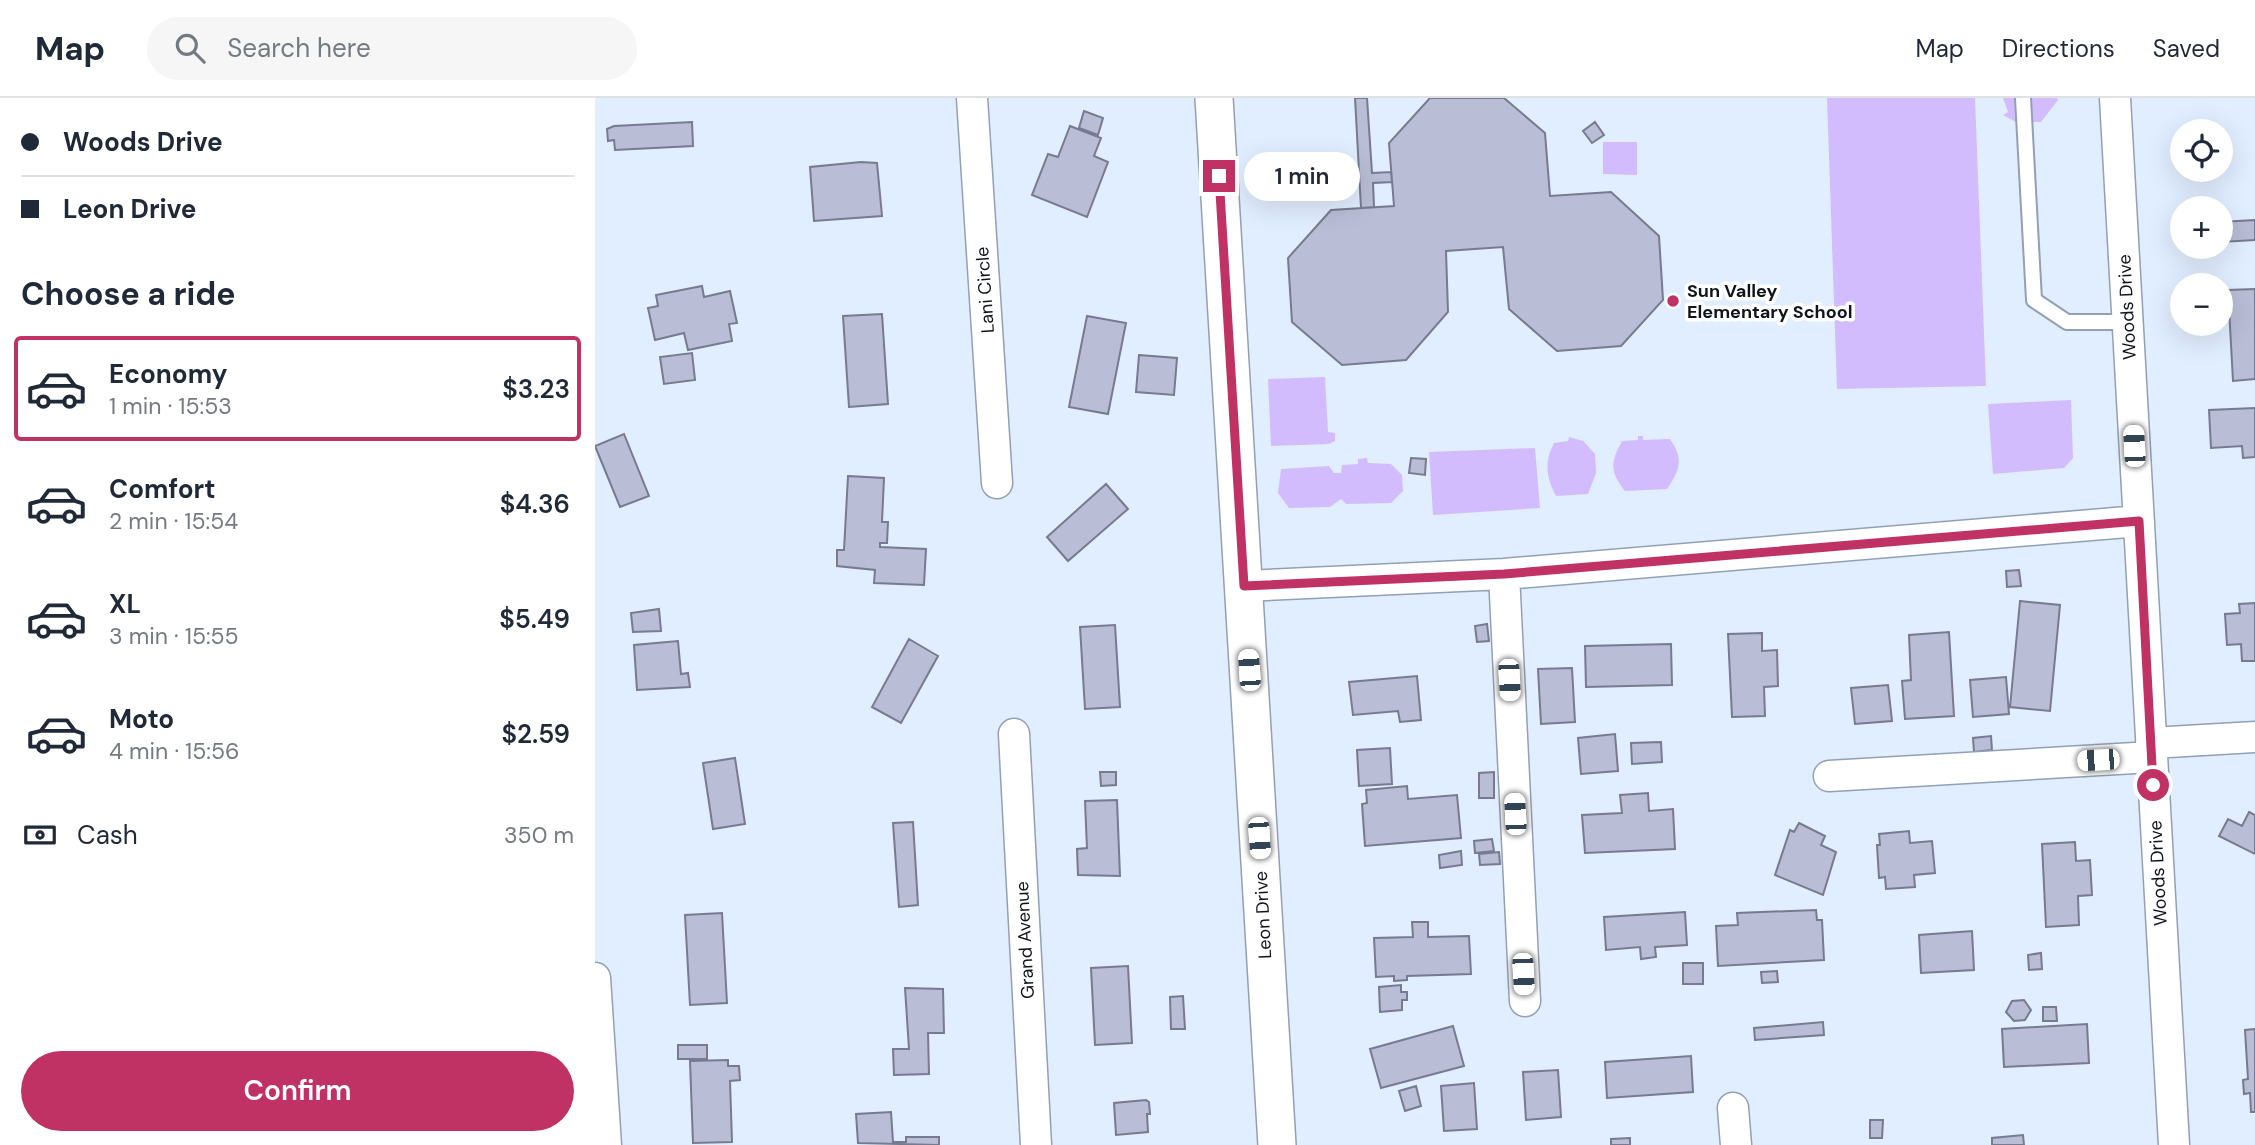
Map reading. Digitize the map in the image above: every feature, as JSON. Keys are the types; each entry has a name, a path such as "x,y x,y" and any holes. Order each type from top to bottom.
{"street":[{"name":"Lani Circle","path":"972,98 997,483"},
{"name":"Leon Drive","path":"1214,98 1277,1145"},
{"name":"Woods Drive","path":"2115,98 2174,1145"},
{"path":"1244,586 1504,574 2139,521"},
{"path":"1504,574 1525,1001"},
{"name":"Grand Avenue","path":"1014,734 1036,1145"},
{"path":"1829,776 2151,750 2255,737"},
{"path":"595,978 606,1145"},
{"path":"1733,1108 1736,1145"}],"lane":[{"path":"2023,98 2034,300 2067,322 2127,322"}],"shaded area":[{"path":"1827,98 1975,98 1986,386 1837,389"},
{"path":"2003,98 2058,100 2041,122 2016,122 2003,115 2008,112"},
{"path":"1603,142 1637,142 1637,175 1603,174"},
{"path":"1325,377 1328,432 1335,433 1335,441 1329,444 1271,446 1268,379"},
{"path":"2071,400 2073,458 2064,468 1993,474 1988,404"},
{"path":"1638,436 1643,436 1643,440 1670,439 1674,446 1679,464 1667,489 1625,491 1614,473 1614,461 1622,441 1638,440"},
{"path":"1569,437 1583,441 1595,454 1596,473 1588,494 1556,496 1548,476 1549,457 1554,443 1568,441"},
{"path":"1535,448 1540,508 1433,515 1429,452"},
{"path":"1367,458 1368,463 1391,464 1402,475 1403,491 1391,503 1346,504 1341,499 1330,507 1289,508 1278,493 1281,469 1329,466 1334,473 1341,473 1342,465 1358,464 1358,459"}],"building":[{"path":"1355,98 1367,98 1372,173 1391,172 1392,182 1373,183 1374,207 1361,208"},
{"path":"1430,98 1504,98 1545,133 1550,196 1611,192 1659,236 1663,300 1621,346 1557,351 1509,309 1503,247 1446,251 1448,312 1406,360 1342,365 1292,322 1288,258 1331,210 1394,206 1389,143"},
{"path":"1084,111 1103,118 1098,135 1079,128"},
{"path":"692,122 693,146 615,150 614,140 608,141 607,129 614,126"},
{"path":"1595,122 1604,135 1592,143 1583,131"},
{"path":"1070,126 1101,138 1094,156 1108,162 1087,217 1032,195 1048,154 1058,157"},
{"path":"877,163 882,216 814,221 810,167"},
{"path":"2255,220 2255,240 2233,241 2233,221"},
{"path":"702,286 704,297 730,291 737,323 729,324 732,341 688,350 684,333 655,340 648,308 658,306 656,295"},
{"path":"2255,289 2255,379 2233,381 2231,336 2233,336 2233,290"},
{"path":"882,314 888,404 849,407 843,316"},
{"path":"1087,316 1126,323 1108,414 1069,407"},
{"path":"692,353 695,380 664,384 660,357"},
{"path":"1139,355 1177,358 1174,395 1136,392"},
{"path":"2255,408 2255,457 2243,458 2242,446 2211,448 2209,410"},
{"path":"624,434 649,496 620,507 595,446"},
{"path":"1411,458 1426,459 1425,475 1409,473"},
{"path":"848,476 884,478 882,522 888,522 887,543 880,543 880,547 926,549 924,585 874,583 875,570 837,566 837,550 844,550"},
{"path":"1106,484 1128,509 1068,561 1047,537"},
{"path":"2019,570 2021,586 2007,587 2006,571"},
{"path":"2020,601 2060,605 2050,711 2010,707"},
{"path":"2255,603 2255,661 2242,661 2241,644 2227,645 2225,614 2240,613 2239,604"},
{"path":"659,609 661,631 633,632 631,613"},
{"path":"1487,624 1489,641 1477,642 1475,626"},
{"path":"1115,625 1120,707 1085,709 1080,627"},
{"path":"1949,632 1954,716 1905,719 1902,681 1911,680 1909,635"},
{"path":"1762,633 1762,651 1777,650 1778,686 1764,687 1765,716 1732,717 1728,634"},
{"path":"909,639 938,656 901,723 872,707"},
{"path":"678,641 681,674 688,673 690,687 637,690 634,645"},
{"path":"1671,644 1672,685 1586,687 1585,646"},
{"path":"1572,668 1575,722 1541,724 1538,669"},
{"path":"1417,676 1421,720 1400,722 1398,711 1353,715 1349,682"},
{"path":"2006,677 2009,714 1973,717 1970,680"},
{"path":"1888,685 1892,721 1855,724 1851,688"},
{"path":"1615,734 1618,771 1581,774 1578,738"},
{"path":"1991,736 1992,750 1974,752 1973,738"},
{"path":"1661,742 1662,762 1632,764 1631,743"},
{"path":"1390,748 1392,784 1359,786 1357,750"},
{"path":"735,758 745,824 713,829 703,763"},
{"path":"1100,772 1116,772 1116,785 1101,786"},
{"path":"1494,772 1494,798 1479,798 1479,773"},
{"path":"1407,786 1408,799 1457,795 1461,838 1365,846 1362,804 1367,803 1366,790"},
{"path":"1648,793 1649,811 1673,809 1675,849 1585,853 1582,815 1622,813 1620,795"},
{"path":"1117,800 1120,876 1078,875 1077,849 1087,848 1085,801"},
{"path":"2249,812 2255,815 2255,854 2219,836 2228,819 2242,826"},
{"path":"913,822 918,905 899,907 893,823"},
{"path":"1799,823 1825,836 1821,845 1836,852 1823,895 1775,875 1790,830 1794,832"},
{"path":"1909,831 1910,843 1932,841 1935,873 1914,875 1915,887 1886,889 1885,877 1879,878 1879,834"},
{"path":"1492,839 1494,851 1475,853 1474,841"},
{"path":"2075,842 2076,861 2090,860 2092,895 2078,896 2079,925 2046,927 2042,844"},
{"path":"1461,851 1462,865 1440,868 1439,855"},
{"path":"1499,852 1500,864 1480,865 1479,854"},
{"path":"1816,910 1817,920 1822,920 1824,960 1718,966 1716,926 1738,925 1737,913"},
{"path":"1685,912 1687,945 1655,947 1656,957 1641,959 1640,947 1606,950 1604,917"},
{"path":"722,913 727,1003 690,1005 685,915"},
{"path":"1412,922 1428,922 1428,937 1469,936 1471,974 1407,976 1407,980 1394,981 1394,976 1376,977 1374,938 1413,937"},
{"path":"1972,931 1974,970 1921,973 1919,935"},
{"path":"2041,953 2042,969 2029,970 2028,955"},
{"path":"1683,963 1703,963 1703,984 1683,984"},
{"path":"1128,966 1132,1043 1095,1045 1091,968"},
{"path":"1777,971 1778,982 1762,983 1761,972"},
{"path":"1401,985 1401,992 1407,992 1407,1000 1402,1000 1402,1010 1380,1012 1379,987"},
{"path":"905,988 943,989 944,1033 928,1033 929,1074 894,1075 893,1049 909,1049"},
{"path":"1183,996 1185,1029 1171,1029 1170,997"},
{"path":"2024,1000 2031,1010 2025,1020 2014,1021 2006,1012 2012,1001"},
{"path":"2043,1007 2056,1007 2057,1021 2043,1021"},
{"path":"1823,1022 1824,1035 1755,1040 1754,1028"},
{"path":"2087,1024 2089,1063 2004,1067 2002,1029"},
{"path":"1453,1026 1464,1066 1381,1088 1370,1049"},
{"path":"2255,1029 2255,1112 2251,1112 2250,1093 2244,1094 2243,1080 2248,1079 2245,1030"},
{"path":"678,1045 707,1045 707,1059 678,1059"},
{"path":"1691,1056 1693,1092 1607,1098 1605,1062"},
{"path":"728,1060 728,1066 739,1066 740,1080 730,1081 732,1142 693,1143 690,1061"},
{"path":"1558,1070 1561,1117 1526,1120 1523,1072"},
{"path":"1474,1083 1477,1129 1444,1131 1441,1086"},
{"path":"1416,1086 1421,1106 1405,1111 1399,1091"},
{"path":"1149,1102 1150,1114 1147,1114 1148,1132 1116,1135 1114,1103"},
{"path":"891,1112 893,1142 906,1142 906,1137 939,1137 939,1145 858,1143 856,1114"},
{"path":"1870,1120 1883,1120 1882,1138 1870,1138"},
{"path":"2023,1135 2024,1145 1992,1145 1992,1138"},
{"path":"1630,1138 1630,1145 1611,1145 1611,1139"}],"place":[{"name":"Sun Valley Elementary School","path":"1673,301"}],"route":[{"path":"1219,176 1244,586 1504,574 2139,521 2153,785"}]}
